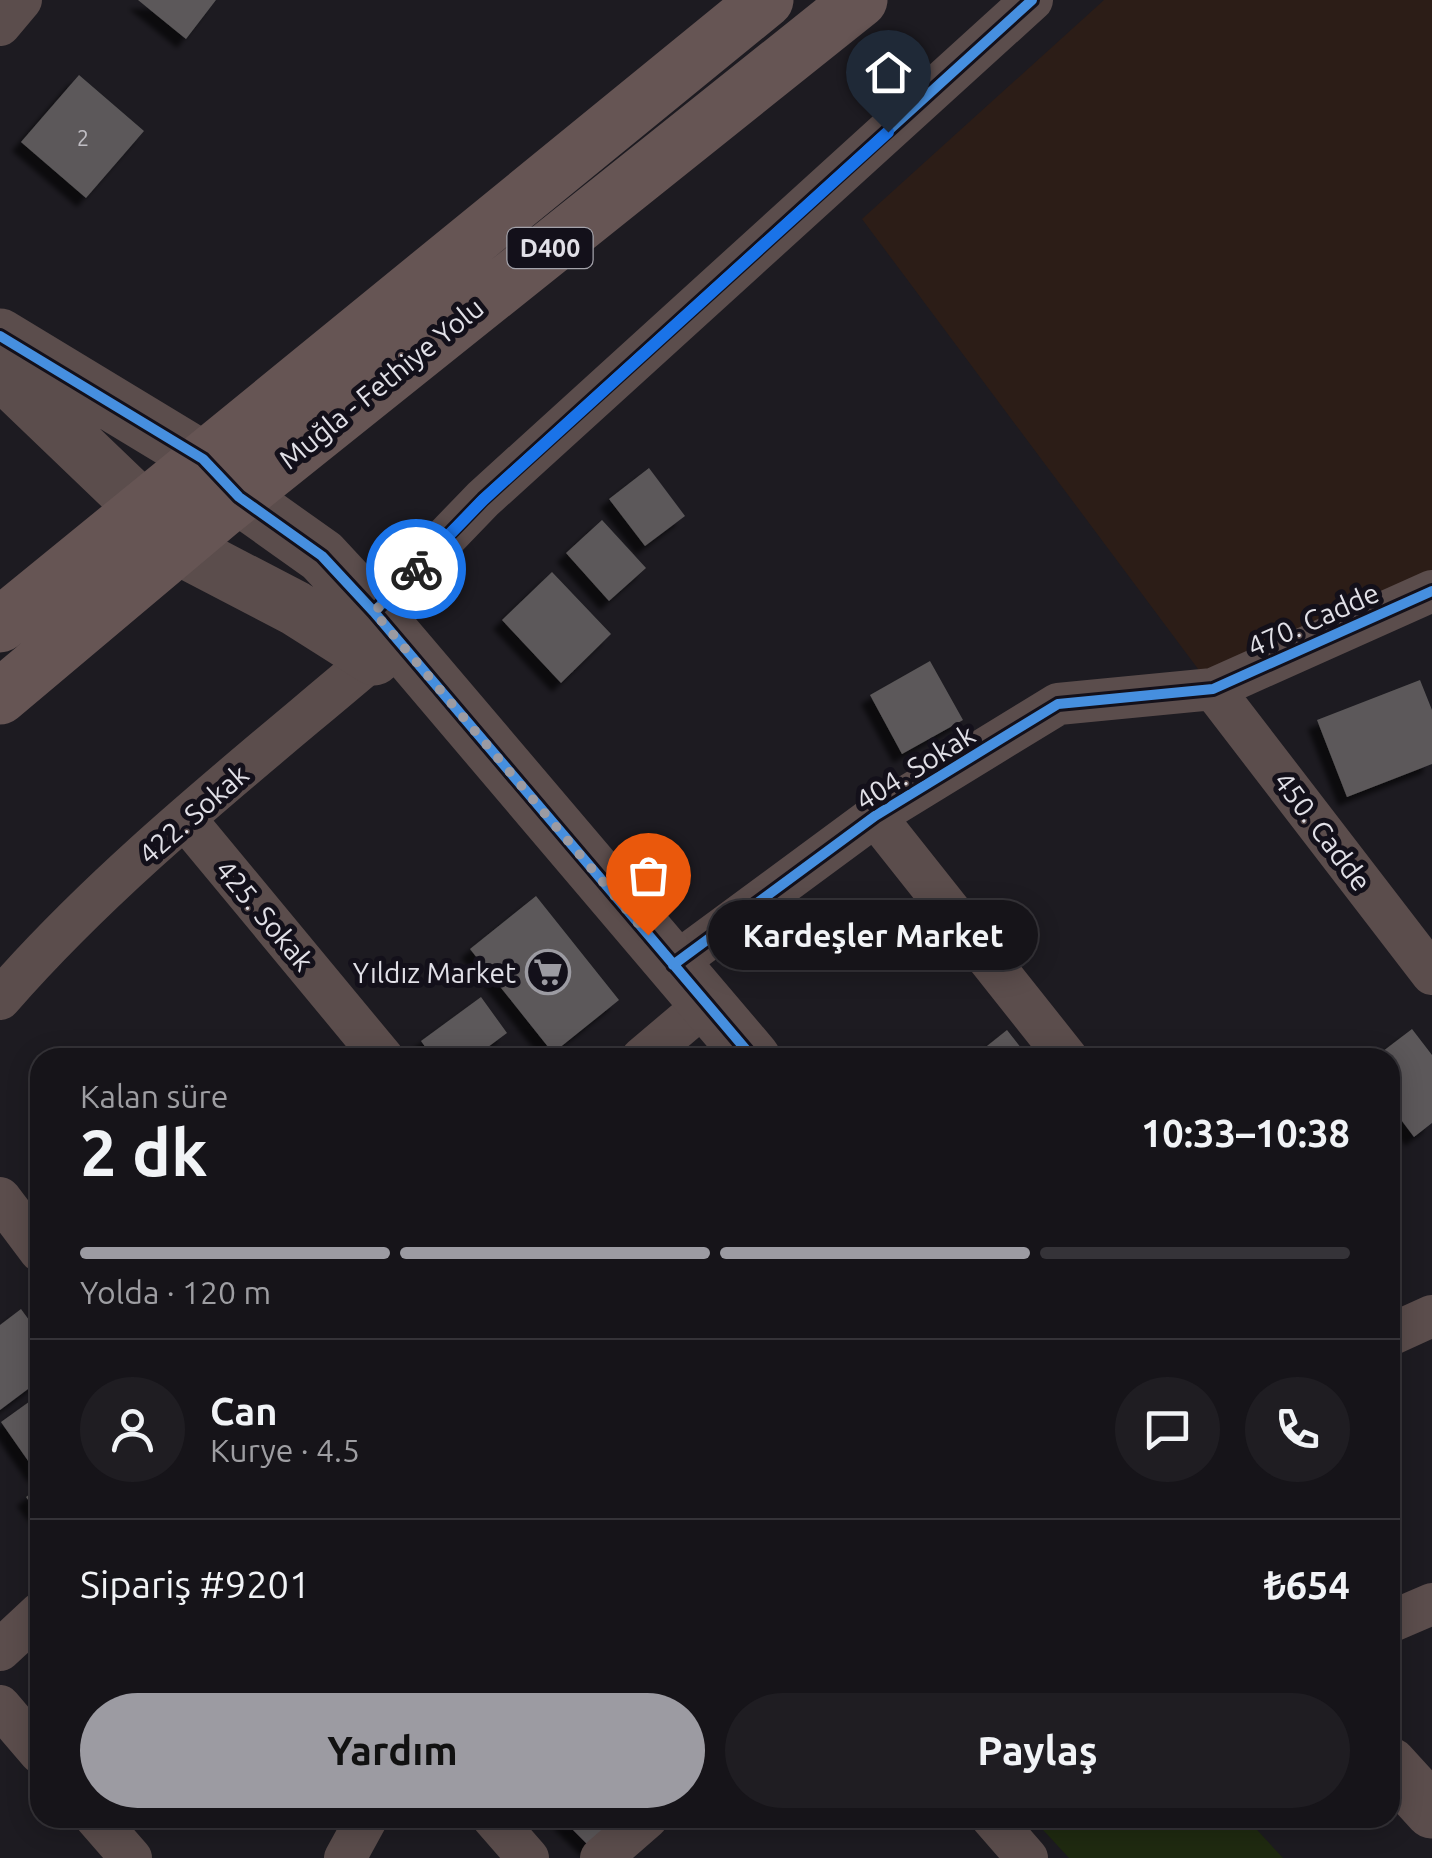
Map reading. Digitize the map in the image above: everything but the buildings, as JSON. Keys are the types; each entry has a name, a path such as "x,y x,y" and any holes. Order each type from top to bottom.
{"highway":[{"name":"Muğla - Fethiye Yolu","path":"0,625 161,528 526,198 766,0"},
{"name":"Muğla - Fethiye Yolu","path":"220,477 860,0"},
{"name":"Muğla - Fethiye Yolu","path":"0,697 116,599 161,528"}],"street":[{"path":"0,24 21,0"},
{"name":"422. Sokak","path":"0,999 50,942 185,819 376,627 483,500 1032,0"},
{"path":"0,336 220,477 322,556 376,627 744,1048"},
{"path":"0,371 161,528 238,576 376,627"},
{"path":"116,599 185,582 238,576"},
{"name":"470. Cadde","path":"1213,689 1432,590"},
{"name":"404. Sokak","path":"648,1048 690,984 875,816 1058,704 1213,689"},
{"name":"450. Cadde","path":"1213,689 1432,974"},
{"path":"875,816 1059,1048"},
{"name":"425. Sokak","path":"185,819 375,1048"},
{"path":"0,1198 30,1237"},
{"path":"1400,1330 1432,1316"},
{"path":"1400,1618 1432,1604"},
{"path":"0,1650 30,1622"},
{"path":"0,1706 30,1741"},
{"path":"1400,1776 1432,1811"},
{"path":"104,1828 130,1858"},
{"path":"345,1858 362,1828"},
{"path":"501,1828 528,1858"},
{"path":"600,1858 634,1828"},
{"path":"1000,1828 1026,1858"}],"shaded area":[{"path":"1104,0 1432,0 1432,582 1213,689 862,219"}],"green space":[{"path":"1041,1828 1255,1828 1283,1858 1069,1858"}],"cycle path":[{"path":"374,612 483,499 1032,0"},
{"path":"0,336 203,459 239,497 322,556 745,1048"},
{"path":"673,965 875,816 1058,704 1213,689 1432,591"}],"way so far":[{"path":"416,569 374,612 648,935"}],"place":[{"name":"Kardeşler Market","path":"648,935"},
{"name":"Yıldız Market","path":"548,972"}],"route":[{"path":"416,569 483,500 888,132"}]}
